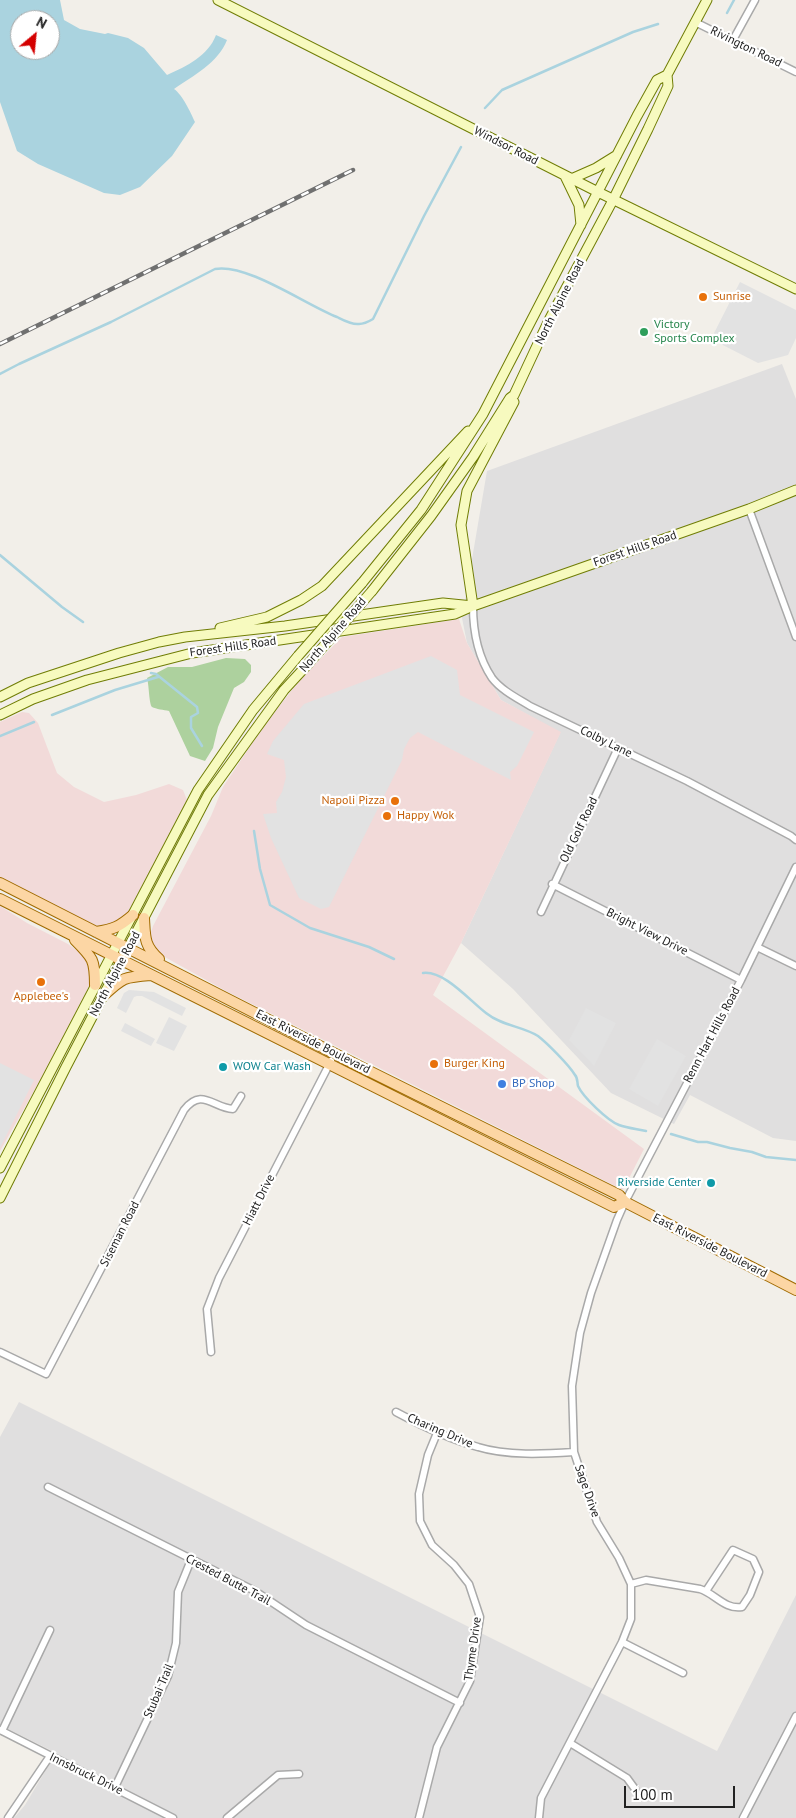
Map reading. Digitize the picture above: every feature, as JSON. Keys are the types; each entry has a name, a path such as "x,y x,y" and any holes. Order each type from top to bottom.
{"main road":[{"name":"Windsor Road","path":"218,0 613,200 796,289"},
{"name":"North Alpine Road","path":"0,1198 208,795 284,690 372,591 431,516 474,456 514,394 549,320 613,200 668,86 667,75 707,0"},
{"name":"North Alpine Road","path":"0,1168 198,790 253,710 362,583 421,510 483,414 657,80 667,75"},
{"path":"581,226 578,205 568,177 596,168 617,155"},
{"path":"473,606 461,525 467,490 514,401 514,394"},
{"path":"185,637 267,617 301,600 322,586 483,414"},
{"name":"Forest Hills Road","path":"0,714 33,699 87,680 177,656 456,614 473,606 796,490"},
{"name":"Forest Hills Road","path":"0,697 28,683 119,653 185,637 285,626 443,603 473,606"},
{"name":"East Riverside Boulevard","path":"0,883 335,1054 619,1195 624,1202 796,1290"},
{"name":"East Riverside Boulevard","path":"0,899 614,1207 624,1202"},
{"path":"96,932 121,926 133,914"},
{"path":"144,918 146,940 150,951 174,971"},
{"path":"67,932 87,952 95,965 95,985"},
{"path":"103,996 119,981 128,976 152,976"},
{"path":"60,1054 70,1060"}],"street":[{"path":"734,40 756,0"},
{"name":"Rivington Road","path":"695,22 796,72"},
{"path":"749,508 796,637"},
{"name":"Colby Lane","path":"473,606 473,624 482,660 493,678 508,692 530,706 687,781 793,838"},
{"name":"Old Golf Road","path":"540,912 618,748"},
{"name":"Renn Hart Hills Road","path":"624,1202 793,880 796,866"},
{"name":"Bright View Drive","path":"552,884 741,980"},
{"path":"757,947 796,966"},
{"name":"Hiatt Drive","path":"211,1352 207,1309 218,1278 335,1054"},
{"name":"Siseman Road","path":"0,1352 46,1374 184,1110 194,1101 206,1099 225,1108 232,1109 241,1096"},
{"name":"Sage Drive","path":"539,1818 541,1798 622,1642 631,1619 631,1584 619,1558 597,1522 574,1452 572,1386 580,1333 596,1278 624,1202"},
{"name":"Charing Drive","path":"396,1412 437,1433 479,1448 539,1454 574,1452"},
{"name":"Thyme Drive","path":"419,1818 437,1747 470,1681 480,1617 470,1584 454,1565 432,1545 420,1521 419,1494 428,1455 437,1433"},
{"name":"Crested Butte Trail","path":"48,1487 255,1591 306,1625 460,1703"},
{"path":"631,1584 646,1580 706,1591 725,1604 735,1608 742,1607 750,1595 759,1572 753,1559 733,1550 706,1591"},
{"name":"Stubai Trail","path":"115,1787 168,1676 176,1643 178,1592 191,1560"},
{"path":"1,1730 50,1630"},
{"path":"622,1642 683,1673"},
{"path":"743,1818 796,1716"},
{"name":"Innsbruck Drive","path":"1,1730 172,1818"},
{"path":"570,1743 627,1778 635,1789"},
{"path":"8,1818 50,1756"},
{"path":"227,1818 278,1775 299,1774"}],"shaded area":[{"path":"740,282 796,310 796,338 788,355 758,363 711,339"},
{"path":"782,364 796,399 796,1141 773,1138 690,1095 674,1124 611,1093 513,989 461,943 560,733 501,700 467,643 462,618 487,471"},
{"path":"459,619 467,643 501,700 561,732 461,943 433,995 644,1149 623,1190 226,991 163,956 152,946 150,935 153,926 211,816 223,787 263,727 299,681 342,637"},
{"path":"431,656 457,670 460,695 534,732 517,766 510,772 511,780 418,732 410,738 404,749 402,760 329,907 321,909 299,898 271,838 263,814 277,813 276,802 282,792 286,777 284,760 267,754 273,741 304,704"},
{"path":"22,712 29,713 38,723 57,773 74,787 104,802 136,795 169,784 183,790 187,800 128,913 117,925 96,927 0,880 0,722"},
{"path":"0,906 27,923 68,944 87,958 92,971 90,985 54,1056 0,1151"},
{"path":"129,990 154,992 186,1008 182,1016 142,996 137,996 134,997 126,1013 117,1008 124,993"},
{"path":"586,1008 616,1023 594,1066 569,1040"},
{"path":"169,1017 187,1026 174,1051 156,1043"},
{"path":"125,1023 155,1039 151,1046 121,1031"},
{"path":"657,1039 686,1056 658,1106 629,1089"},
{"path":"0,1063 34,1080 0,1148"},
{"path":"19,1402 717,1751 796,1595 796,1818 14,1818 25,1805 56,1753 0,1725 0,1437"}],"green space":[{"path":"226,658 245,659 251,665 251,672 244,682 234,688 218,727 213,748 205,761 190,756 169,711 152,707 147,678 168,667 192,667"}],"water":[{"path":"0,0 60,0 64,20 80,29 128,38 144,48 167,75 202,55 216,35 227,40 218,56 197,74 174,89 183,99 195,122 172,156 140,187 120,195 104,193 38,164 17,151 0,102"}],"waterway":[{"path":"727,13 734,0"},
{"path":"485,108 502,90 633,32 658,24"},
{"path":"0,374 111,322 215,269 243,272 259,278 351,323 361,324 368,322 373,319 424,216 461,147"},
{"path":"0,555 62,607 83,622"},
{"path":"151,673 156,674 197,707 198,713 191,717 191,728 202,746"},
{"path":"52,715 115,690 158,677"},
{"path":"0,736 34,722"},
{"path":"254,831 260,869 270,905 310,928 369,947 394,959"},
{"path":"423,973 431,973 448,981 492,1017 538,1036 568,1066 577,1077 578,1086 581,1091 603,1114 619,1125 646,1131"},
{"path":"671,1134 698,1142 707,1142 752,1152 766,1157 796,1160"}],"railway":[{"path":"0,344 353,170"}],"place":[{"name":"Sunrise","path":"703,297"},
{"name":"Victory Sports Complex","path":"644,332"},
{"name":"Napoli Pizza","path":"395,801"},
{"name":"Happy Wok","path":"387,816"},
{"name":"Applebee's","path":"41,982"},
{"name":"Burger King","path":"434,1064"},
{"name":"WOW Car Wash","path":"223,1067"},
{"name":"BP Shop","path":"502,1084"},
{"name":"Riverside Center","path":"711,1183"}]}
